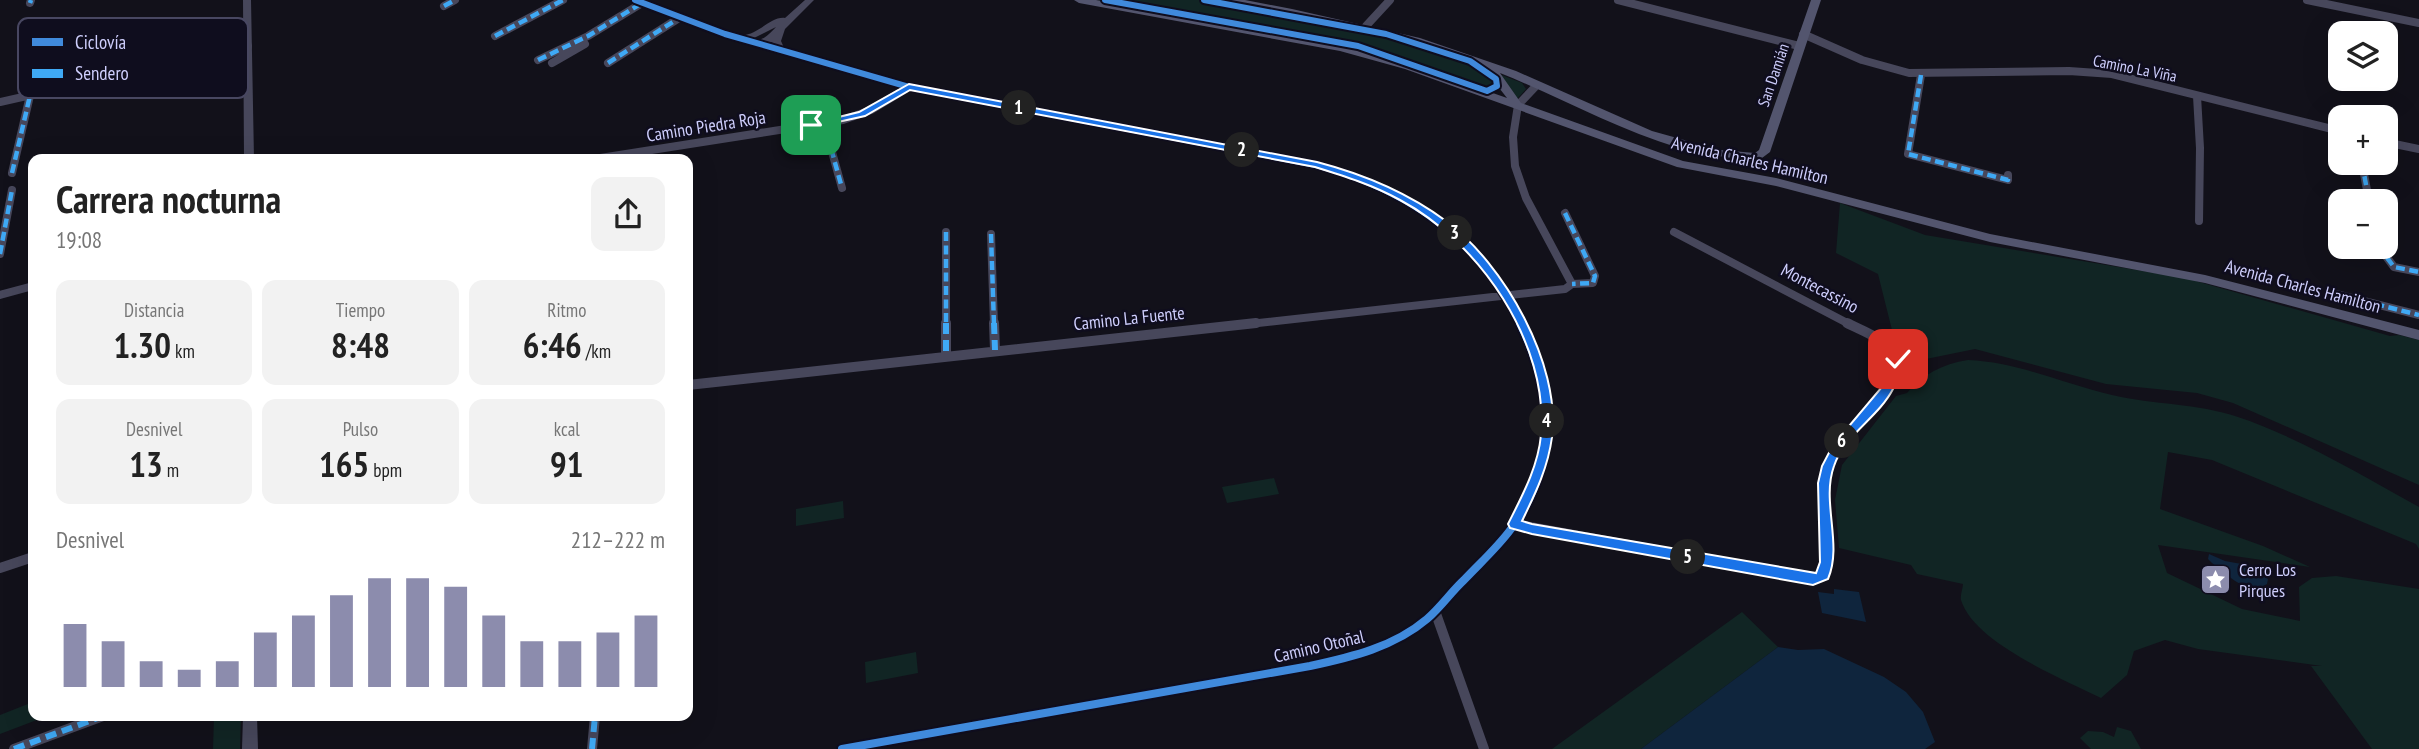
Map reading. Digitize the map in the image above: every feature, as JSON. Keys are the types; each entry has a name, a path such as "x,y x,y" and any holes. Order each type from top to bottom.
{"main road":[{"name":"Avenida Charles Hamilton","path":"1079,0 1340,48 1409,67 1681,164 1776,182 1990,238 2205,279 2419,335"},
{"name":"Avenida Charles Hamilton","path":"1229,0 1366,26 1477,60 1660,140 1704,151 1758,157"},
{"name":"San Damián","path":"1758,157 1763,152 1816,0"},
{"path":"1477,60 1497,76 1518,105"},
{"path":"1484,93 1507,92"}],"street":[{"path":"247,0 247,18"},
{"path":"444,6 455,0"},
{"path":"495,36 563,0"},
{"path":"1366,26 1390,0"},
{"name":"Camino La Viña","path":"1618,0 1801,40 1874,66 1921,75 2090,72 2133,78 2328,128"},
{"path":"2306,0 2419,23"},
{"path":"642,3 759,44 767,41 806,3"},
{"path":"538,60 588,36 642,3"},
{"path":"552,63 642,3"},
{"path":"608,63 679,18"},
{"path":"741,39 783,23"},
{"path":"780,50 776,41 783,23"},
{"name":"Camino Otoñal","path":"759,44 909,87 1221,146 1347,173 1404,198 1444,224 1478,257 1523,323 1544,380 1547,409 1541,465 1532,491 1514,524 1435,611 1413,630 1392,642 1346,659 842,749"},
{"path":"248,46 249,154"},
{"path":"1921,75 1908,154 2008,180 2008,175"},
{"path":"1536,86 1518,105 1513,146 1517,176 1572,284"},
{"name":"Camino Piedra Roja","path":"627,154 824,124 871,110 909,87"},
{"path":"2197,96 2200,148 2199,221"},
{"path":"0,102 18,98"},
{"path":"12,173 30,98"},
{"path":"824,124 842,188"},
{"path":"2398,145 2419,149"},
{"path":"0,254 12,190"},
{"name":"Camino La Fuente","path":"693,384 1505,296 1593,283 1595,276 1565,213"},
{"path":"946,232 946,356"},
{"name":"Montecassino","path":"1514,524 1813,579 1824,575 1824,483 1828,466 1837,448 1887,389 1898,359 1896,354 1884,342 1674,232"},
{"path":"990,234 995,350"},
{"path":"2384,259 2392,267 2419,272"},
{"path":"0,295 28,287"},
{"path":"2336,294 2419,315"},
{"path":"0,568 28,559"},
{"path":"1435,611 1484,749"},
{"path":"14,749 90,721"},
{"path":"250,721 250,749"},
{"path":"592,749 595,721"}],"green space":[{"path":"1097,0 1205,0 1332,20 1440,51 1522,83 1526,89 1517,99 1509,90 1489,91 1359,48"},
{"path":"1840,203 1925,235 2185,278 2390,336 2399,335 2419,340 2419,485 2233,403 2197,393 2106,384 1975,349 1926,359 1898,385 1906,360 1895,342 1878,274 1836,253"},
{"path":"1968,360 2023,369 2112,395 2223,412 2261,425 2307,446 2419,507 2419,549 2416,544 2212,460 2168,452 2160,509 2263,546 2310,567 2158,545 2167,573 2242,609 2300,621 2299,587 2312,578 2336,576 2419,589 2419,749 2372,749 2311,666 2322,666 2198,649 2165,640 2134,651 2127,675 2101,698 2043,670 1983,631 1969,616 1961,600 1963,584 1917,574 1911,565 1839,548 1835,500 1842,465 1896,396 1907,393 1933,371"},
{"path":"1274,478 1279,494 1227,503 1222,487"},
{"path":"843,501 844,518 796,526 796,509"},
{"path":"1742,612 1778,647 1641,749 1552,749"},
{"path":"916,652 918,673 866,683 865,662"},
{"path":"28,704 28,721 34,721 0,734 0,715"},
{"path":"214,721 241,721 240,749 213,749"},
{"path":"2117,727 2131,731 2141,749 2091,749 2080,738 2088,731 2103,732 2114,737"}],"water":[{"path":"2209,554 2261,572 2268,579 2267,584 2252,588 2238,583 2208,559"},
{"path":"1834,589 1859,592 1866,622 1822,613 1818,592 1834,594"},
{"path":"1778,647 1798,650 1824,649 1884,677 1906,692 1923,712 1935,742 1925,749 1641,749"}],"marked path":[{"path":"444,6 455,0"},
{"path":"495,36 563,0"},
{"path":"538,60 588,36 642,3"},
{"path":"608,63 679,18"},
{"path":"1921,75 1908,154 2008,180 2008,175"},
{"path":"12,173 29,98"},
{"path":"824,123 842,188"},
{"path":"2364,175 2367,189"},
{"path":"0,254 12,190"},
{"path":"1565,213 1595,276 1593,283 1572,284"},
{"path":"946,232 946,356"},
{"path":"991,234 995,350"},
{"path":"2385,259 2399,269 2419,272"},
{"path":"2336,294 2419,315"},
{"path":"14,749 90,721"},
{"path":"592,749 595,721"}],"cycle path":[{"path":"635,0 725,34 909,87 1316,165 1377,185 1432,215 1472,250 1519,319 1540,371 1548,424 1545,451 1537,479 1524,508 1512,528 1489,555 1427,619 1401,637 1357,655 1310,666 842,749"},
{"path":"1105,0 1358,46 1487,91 1497,86 1496,79 1470,61 1386,34 1204,0"}],"place":[{"name":"Cerro Los Pirques","path":"2216,579"}],"route":[{"path":"811,125 862,114 909,87 1317,165 1362,178 1404,198 1431,214 1468,245 1496,281 1530,338 1544,380 1546,435 1543,456 1532,491 1514,524 1532,529 1819,578 1824,575 1826,562 1825,474 1837,448 1887,389 1898,359"}]}
